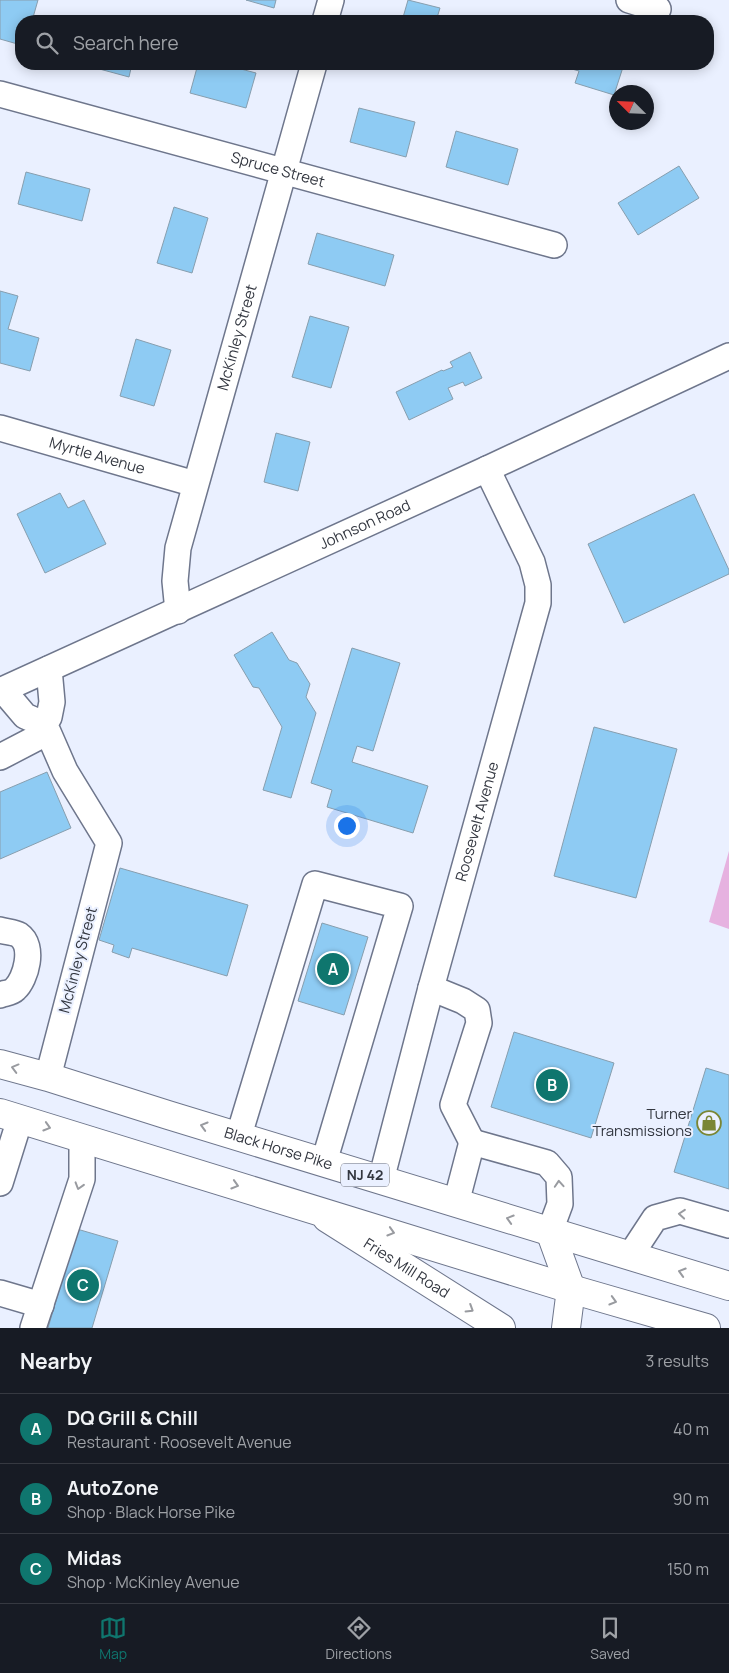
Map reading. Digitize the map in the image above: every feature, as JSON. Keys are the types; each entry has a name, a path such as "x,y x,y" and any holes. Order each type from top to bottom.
{"main road":[{"name":"Black Horse Pike","path":"0,1064 239,1135 729,1286"},
{"path":"10,1116 571,1289 706,1328"},
{"name":"Fries Mill Road","path":"311,1208 500,1328"},
{"path":"550,1231 571,1289 566,1328"}],"street":[{"path":"327,15 331,0"},
{"path":"629,0 658,9"},
{"name":"McKinley Street","path":"178,611 175,581 178,548 312,70"},
{"name":"Spruce Street","path":"0,94 283,173 554,245"},
{"name":"Johnson Road","path":"1,691 729,356"},
{"name":"Myrtle Avenue","path":"0,428 195,484"},
{"name":"Roosevelt Avenue","path":"381,1180 431,988 538,604 538,586 532,562 487,469"},
{"path":"0,757 46,726 52,702 49,669"},
{"path":"1,691 25,716 46,726"},
{"name":"McKinley Street","path":"46,726 65,770 109,843 48,1077"},
{"path":"239,1135 315,884 400,906 324,1162"},
{"path":"0,930 19,935 26,942 28,954 22,981 13,991 0,995"},
{"path":"431,988 463,1001 477,1010 479,1023 454,1105 472,1142 456,1203"},
{"path":"0,1183 10,1116"},
{"path":"0,1293 37,1316 82,1179 82,1138"},
{"path":"472,1142 547,1163 559,1177 560,1204 550,1231"},
{"path":"630,1256 655,1218 680,1212 729,1225"}],"shaded area":[{"path":"729,851 729,929 709,922"}],"building":[{"path":"0,0 38,0 34,15 15,15 15,43 0,39"},
{"path":"246,0 276,0 274,8"},
{"path":"408,0 440,8 438,15 404,15"},
{"path":"103,70 131,70 129,77"},
{"path":"196,70 245,70 256,73 246,108 190,93"},
{"path":"575,70 622,70 617,85 609,85 609,93 575,83 579,71"},
{"path":"359,108 415,122 406,157 350,142"},
{"path":"456,131 518,149 508,185 446,167"},
{"path":"679,166 699,198 638,235 618,203"},
{"path":"26,172 90,189 82,221 18,204"},
{"path":"174,207 208,218 192,273 157,263"},
{"path":"317,233 394,255 385,286 308,264"},
{"path":"0,291 18,296 8,329 39,338 30,371 0,363"},
{"path":"310,316 349,327 331,388 292,377"},
{"path":"136,339 171,350 154,406 120,396"},
{"path":"470,352 482,378 465,386 463,382 448,388 453,399 409,420 396,392 442,370 453,367 450,362"},
{"path":"276,433 310,442 298,491 264,482"},
{"path":"60,493 68,508 84,500 106,544 45,573 17,514"},
{"path":"694,494 729,570 729,574 624,623 588,544"},
{"path":"272,632 289,660 297,663 310,684 306,697 316,713 291,798 263,790 282,727 259,688 253,687 234,655"},
{"path":"352,648 400,663 373,751 357,746 352,762 428,786 413,833 327,807 332,790 311,783"},
{"path":"594,727 677,749 636,898 554,876"},
{"path":"47,772 71,828 0,859 0,792"},
{"path":"120,868 248,905 227,976 132,948 129,958 112,952 114,945 99,940"},
{"path":"322,923 368,937 344,1015 298,1001"},
{"path":"514,1032 614,1063 591,1138 491,1107"},
{"name":"Turner Transmissions","path":"706,1068 729,1075 729,1189 674,1172"},
{"path":"77,1229 118,1241 92,1328 48,1328"}],"place":[{"name":"DQ Grill & Chill","path":"333,969"},
{"name":"AutoZone","path":"552,1085"},
{"name":"Turner Transmissions","path":"709,1123"},
{"name":"Midas","path":"83,1285"}]}
